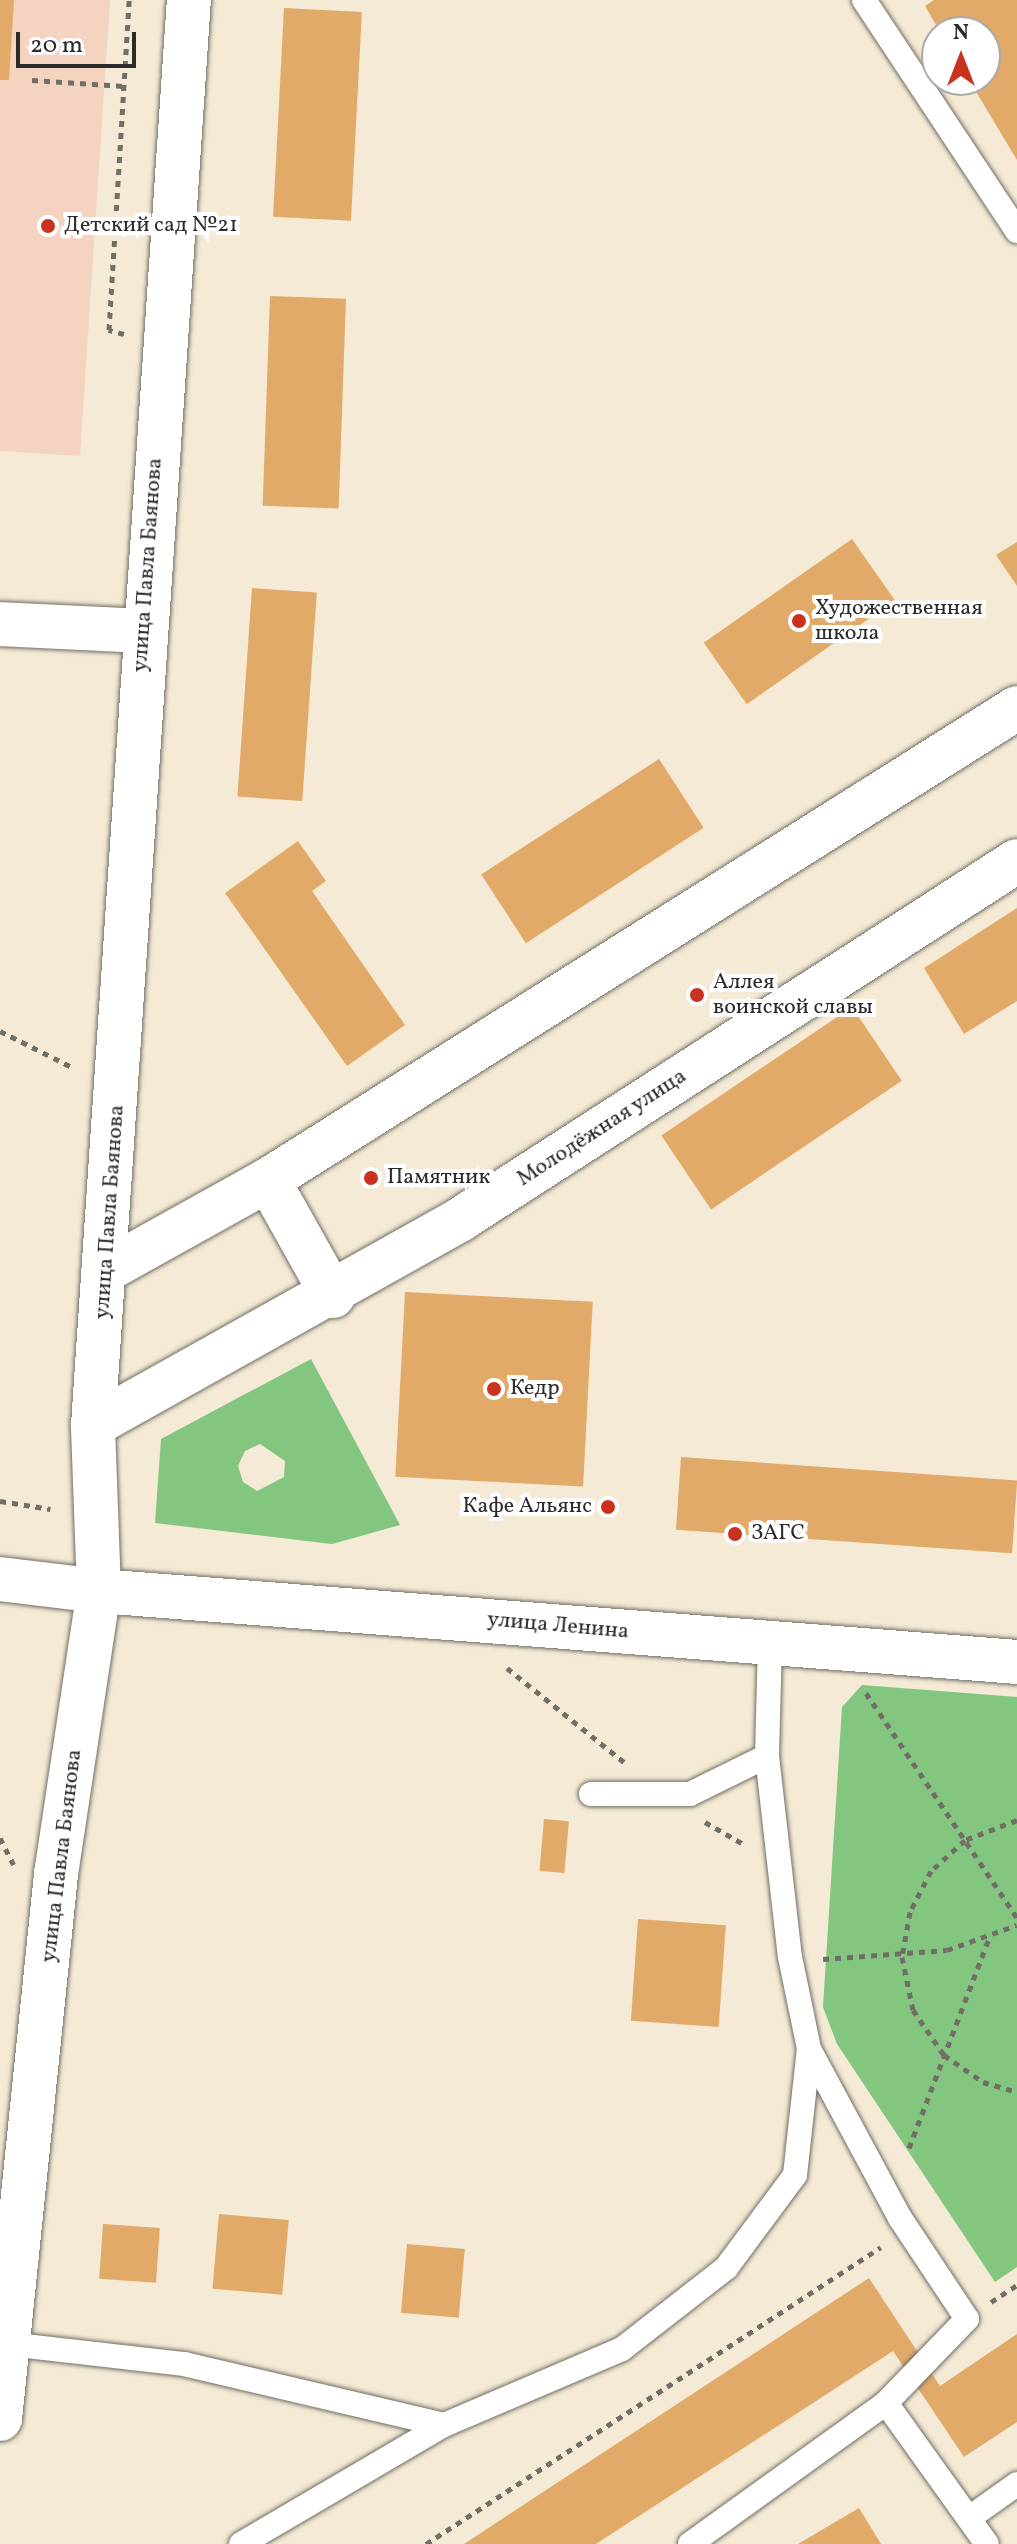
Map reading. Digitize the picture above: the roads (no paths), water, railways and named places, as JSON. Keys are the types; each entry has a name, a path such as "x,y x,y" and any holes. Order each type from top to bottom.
{"street":[{"name":"улица Павла Баянова","path":"0,2419 4,2343 56,1874 99,1591 93,1425 108,1269 143,631 189,0"},
{"path":"0,624 143,631"},
{"path":"108,1269 268,1180 1017,708"},
{"name":"Молодёжная улица","path":"93,1425 333,1296 1017,861"},
{"path":"268,1180 333,1296"},
{"name":"улица Ленина","path":"0,1579 99,1591 1017,1662"}],"lane":[{"path":"864,0 1017,231"},
{"path":"690,2544 886,2403 967,2319 908,2230 809,2049 790,1957 767,1756 770,1644"},
{"path":"591,1794 690,1794 767,1756"},
{"path":"241,2544 444,2425 622,2349 726,2268 795,2175 809,2049"},
{"path":"4,2343 184,2364 444,2425"},
{"path":"886,2403 987,2544"},
{"path":"969,2518 1017,2484"}],"place":[{"name":"Детский сад №21","path":"48,226"},
{"name":"Художественная школа","path":"799,621"},
{"name":"Аллея воинской славы","path":"697,995"},
{"name":"Памятник","path":"371,1178"},
{"name":"Кедр","path":"494,1389"},
{"name":"Кафе Альянс","path":"608,1507"},
{"name":"ЗАГС","path":"735,1534"}]}
